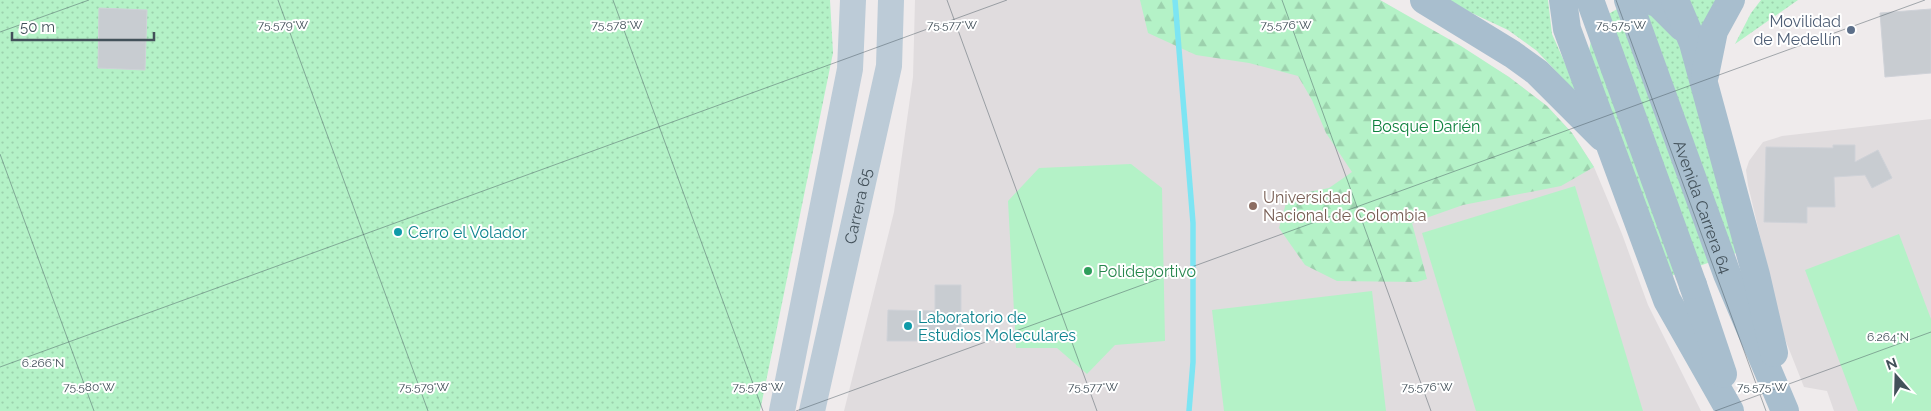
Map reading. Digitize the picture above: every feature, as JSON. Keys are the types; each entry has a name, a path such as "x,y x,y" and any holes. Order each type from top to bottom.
{"main road":[{"name":"Carrera 65","path":"782,411 850,69 853,0"},
{"name":"Carrera 65","path":"812,411 889,66 891,0"},
{"path":"1424,0 1512,54 1537,72 1610,145"},
{"path":"1563,0 1567,29 1582,74 1668,300 1730,411"},
{"path":"1590,0 1693,285 1735,411"},
{"path":"1582,74 1583,38 1588,22 1597,10 1614,0"},
{"name":"Avenida Carrera 64","path":"1628,0 1727,274 1786,411"},
{"path":"1649,0 1659,4 1676,18 1693,43"},
{"path":"1675,0 1693,43 1756,275 1786,411"},
{"path":"1704,84 1714,32 1731,0"}],"shaded area":[{"name":"Universidad Nacional de Colombia","path":"915,0 1380,0 1509,77 1547,106 1572,133 1594,167 1622,234 1648,305 1701,411 844,411 894,212 913,77"},
{"path":"1931,119 1931,411 1834,411 1827,391 1804,387 1783,334 1746,170 1749,161 1763,142 1782,136"}],"green space":[{"name":"Cerro el Volador","path":"0,0 830,0 833,53 760,411 0,411"},
{"name":"Bosque Darién","path":"1140,0 1380,0 1461,46 1509,77 1547,106 1572,133 1594,167 1561,186 1463,205 1412,223 1427,279 1417,282 1337,281 1305,265 1279,228 1288,196 1329,188 1352,172 1326,133 1312,100 1298,76 1249,63 1196,55 1148,33"},
{"path":"1444,0 1548,0 1552,34 1580,97 1537,51 1508,30"},
{"path":"1682,0 1721,0 1698,35"},
{"path":"1761,0 1798,0 1735,44 1751,13"},
{"path":"1621,7 1648,9 1681,39 1739,252 1668,277 1589,54 1592,37 1597,25 1606,16"},
{"name":"Polideportivo","path":"1131,164 1162,188 1165,341 1115,345 1087,374 1057,348 1016,348 1008,201 1039,168"},
{"path":"1575,186 1643,411 1476,411 1422,233"},
{"path":"1899,234 1931,319 1931,411 1858,411 1805,270"},
{"path":"1372,291 1386,411 1224,411 1212,310"}],"building":[{"path":"99,8 147,10 145,70 98,68"},
{"path":"1931,9 1931,73 1885,77 1880,13"},
{"path":"1833,145 1855,145 1855,162 1878,150 1892,178 1872,188 1865,175 1834,177 1835,207 1807,207 1807,223 1764,222 1766,147 1833,148"},
{"path":"935,285 961,285 961,337 928,337 928,341 887,341 888,310 935,311"}],"waterway":[{"path":"1175,0 1193,223 1193,362 1189,411"}],"place":[{"name":"Movilidad de Medellín","path":"1851,30"},
{"name":"Universidad Nacional de Colombia","path":"1253,206"},
{"name":"Cerro el Volador","path":"398,232"},
{"name":"Polideportivo","path":"1088,271"},
{"name":"Laboratorio de Estudios Moleculares","path":"908,326"}]}
